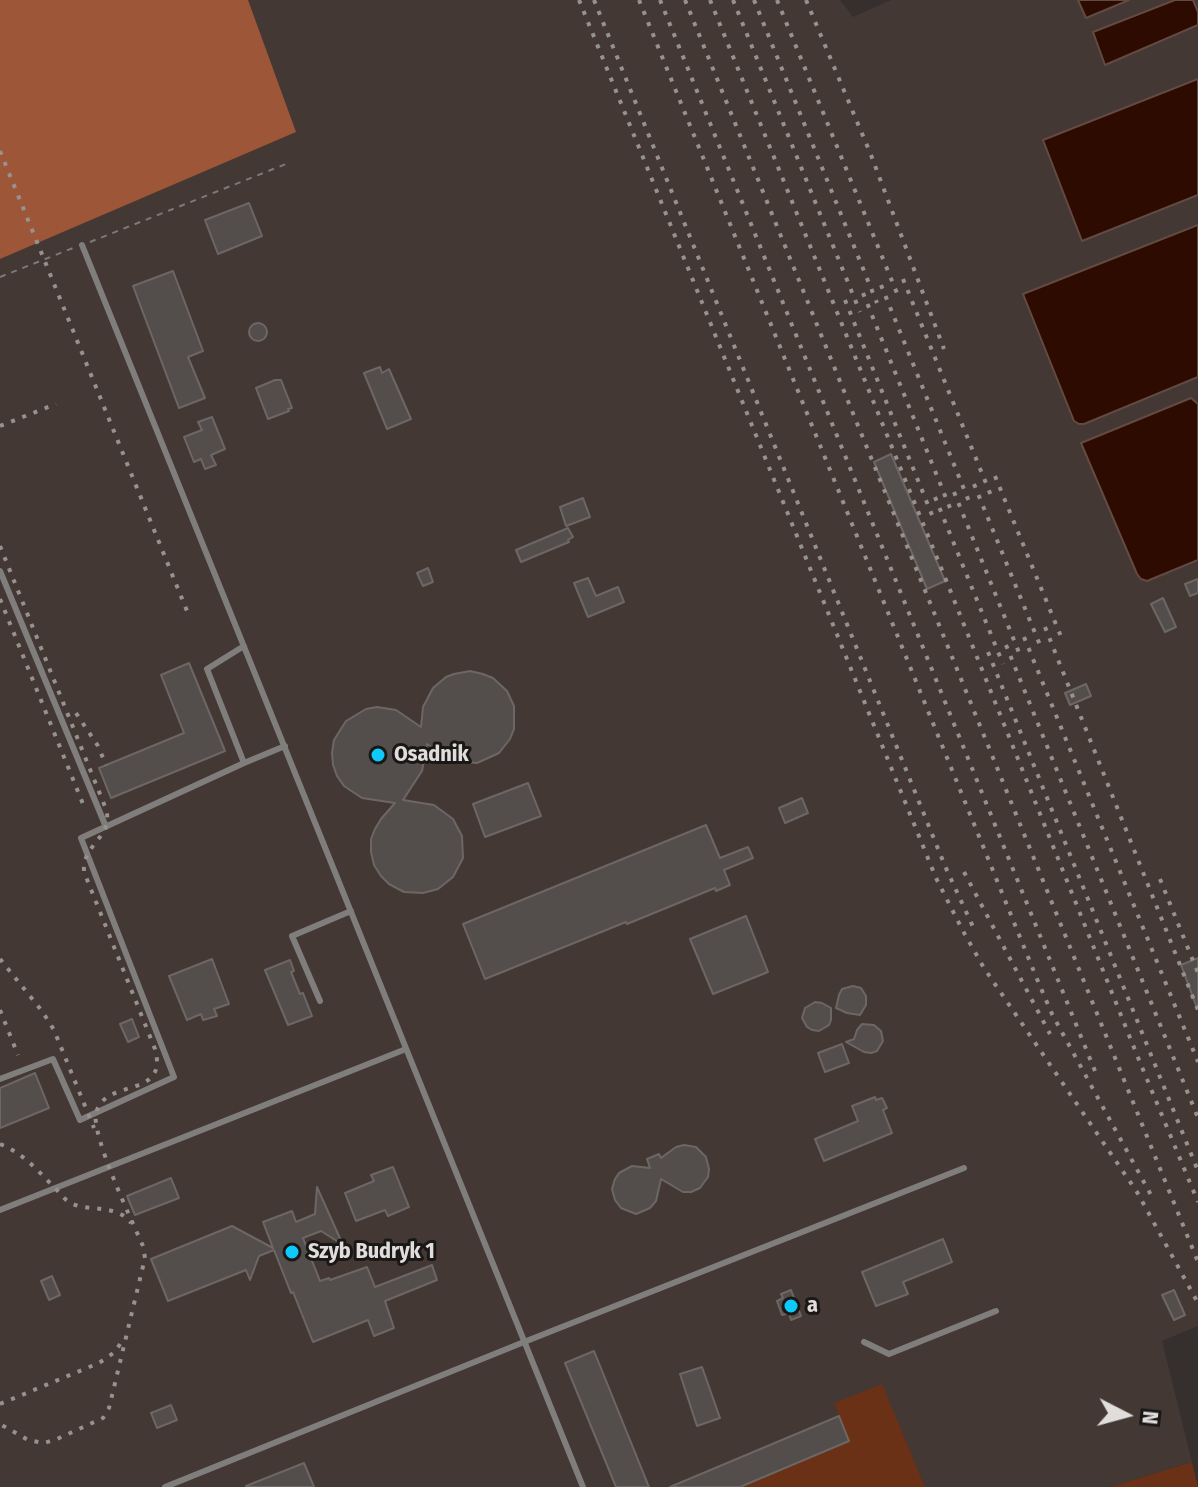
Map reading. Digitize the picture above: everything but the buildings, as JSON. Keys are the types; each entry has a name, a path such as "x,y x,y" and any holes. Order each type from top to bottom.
{"lane":[{"path":"82,245 583,1487"},
{"path":"0,571 106,827"},
{"path":"244,646 207,669 244,763"},
{"path":"0,1079 53,1059 80,1120 174,1077 81,838 285,746"},
{"path":"320,1001 292,936 351,911"},
{"path":"0,1210 406,1049"},
{"path":"165,1487 964,1168"},
{"path":"864,1342 889,1354 996,1311"}],"path":[{"path":"0,277 286,164"}],"shaded area":[{"path":"0,0 840,0 853,17 891,0 1198,0 1198,1326 1162,1341 1192,1462 1110,1487 925,1487 910,1453 849,1441 740,1487 0,1487"},
{"path":"0,0 248,0 296,132 0,259"},
{"path":"1078,0 1129,0 1086,18"},
{"path":"1175,0 1193,0 1198,12 1198,25 1105,65 1093,32"},
{"path":"1198,79 1198,195 1082,241 1043,140"},
{"path":"1198,225 1198,377 1084,424 1074,421 1023,294"},
{"path":"1191,398 1198,404 1198,560 1147,581 1137,574 1081,443"},
{"path":"882,1384 925,1487 740,1487 849,1440 834,1403"},
{"path":"1192,1462 1198,1487 1110,1487"}],"railway":[{"path":"579,0 936,878 984,968 1137,1192 1198,1303"},
{"path":"594,0 945,866 974,929"},
{"path":"639,0 1037,979 1052,1014 1151,1195"},
{"path":"660,0 1097,1076"},
{"path":"685,0 1198,1262"},
{"path":"710,0 1198,1202"},
{"path":"733,0 860,312"},
{"path":"754,0 877,303"},
{"path":"777,0 899,298"},
{"path":"806,0 871,155 944,349"},
{"path":"0,151 187,611"},
{"path":"903,279 992,498"},
{"path":"881,285 970,504"},
{"path":"863,293 950,508"},
{"path":"845,300 932,515"},
{"path":"0,426 56,404"},
{"path":"995,476 1062,639"},
{"path":"974,484 1042,650"},
{"path":"954,492 1020,655"},
{"path":"935,497 1003,664"},
{"path":"0,546 106,809 106,827 88,854 84,872 155,1049 157,1065 153,1075 145,1082 111,1095 102,1102 96,1113 106,1158 143,1246 145,1258 109,1408 103,1418 44,1443 28,1440 0,1424"},
{"path":"0,599 83,804"},
{"path":"1045,627 1198,1010"},
{"path":"1024,637 1198,1062"},
{"path":"1006,645 1198,1118"},
{"path":"988,652 1198,1171"},
{"path":"76,713 98,746 106,765"},
{"path":"964,872 1050,1034"},
{"path":"1160,879 1198,973"},
{"path":"0,959 54,1030 94,1128"},
{"path":"0,1010 18,1055"},
{"path":"0,1144 29,1162 70,1203 119,1213 131,1223"},
{"path":"0,1404 99,1363 115,1352 122,1341"}],"place":[{"name":"Osadnik","path":"378,755"},
{"name":"Szyb Budryk 1","path":"292,1252"},
{"name":"a","path":"791,1306"}]}
